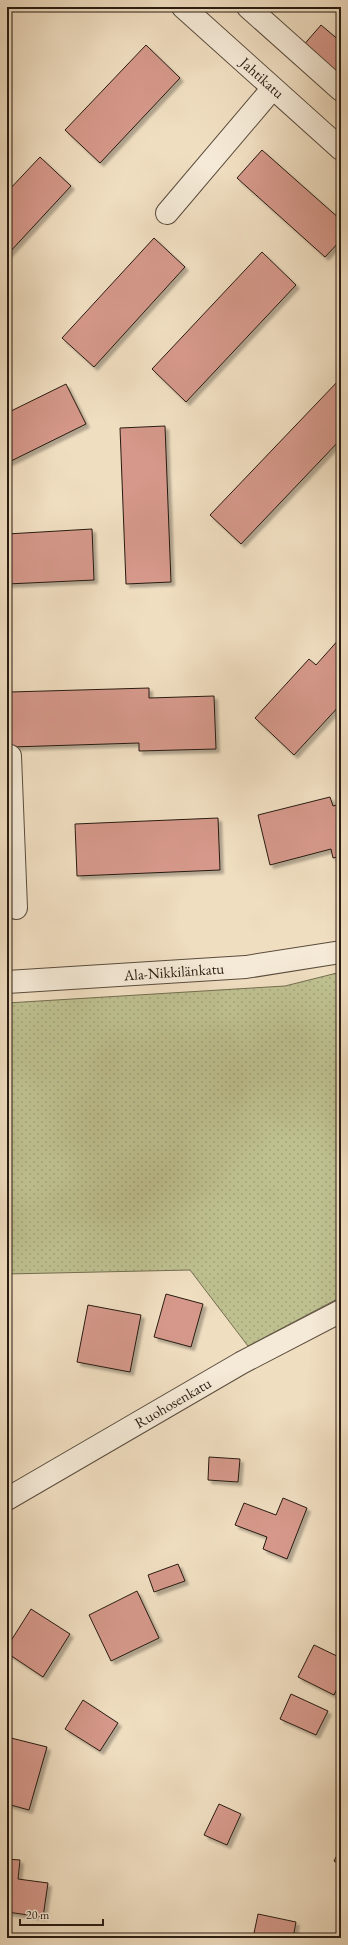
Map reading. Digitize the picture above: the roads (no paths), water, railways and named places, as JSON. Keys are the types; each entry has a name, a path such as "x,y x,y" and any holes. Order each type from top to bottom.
{"street":[{"name":"Jahtikatu","path":"183,7 341,149"},
{"path":"248,7 341,90"},
{"path":"167,213 273,88"},
{"path":"10,756 11,878 16,908"},
{"name":"Ala-Nikkilänkatu","path":"7,982 246,967 341,952"},
{"name":"Ruohosenkatu","path":"7,1499 241,1363 341,1311"}]}
